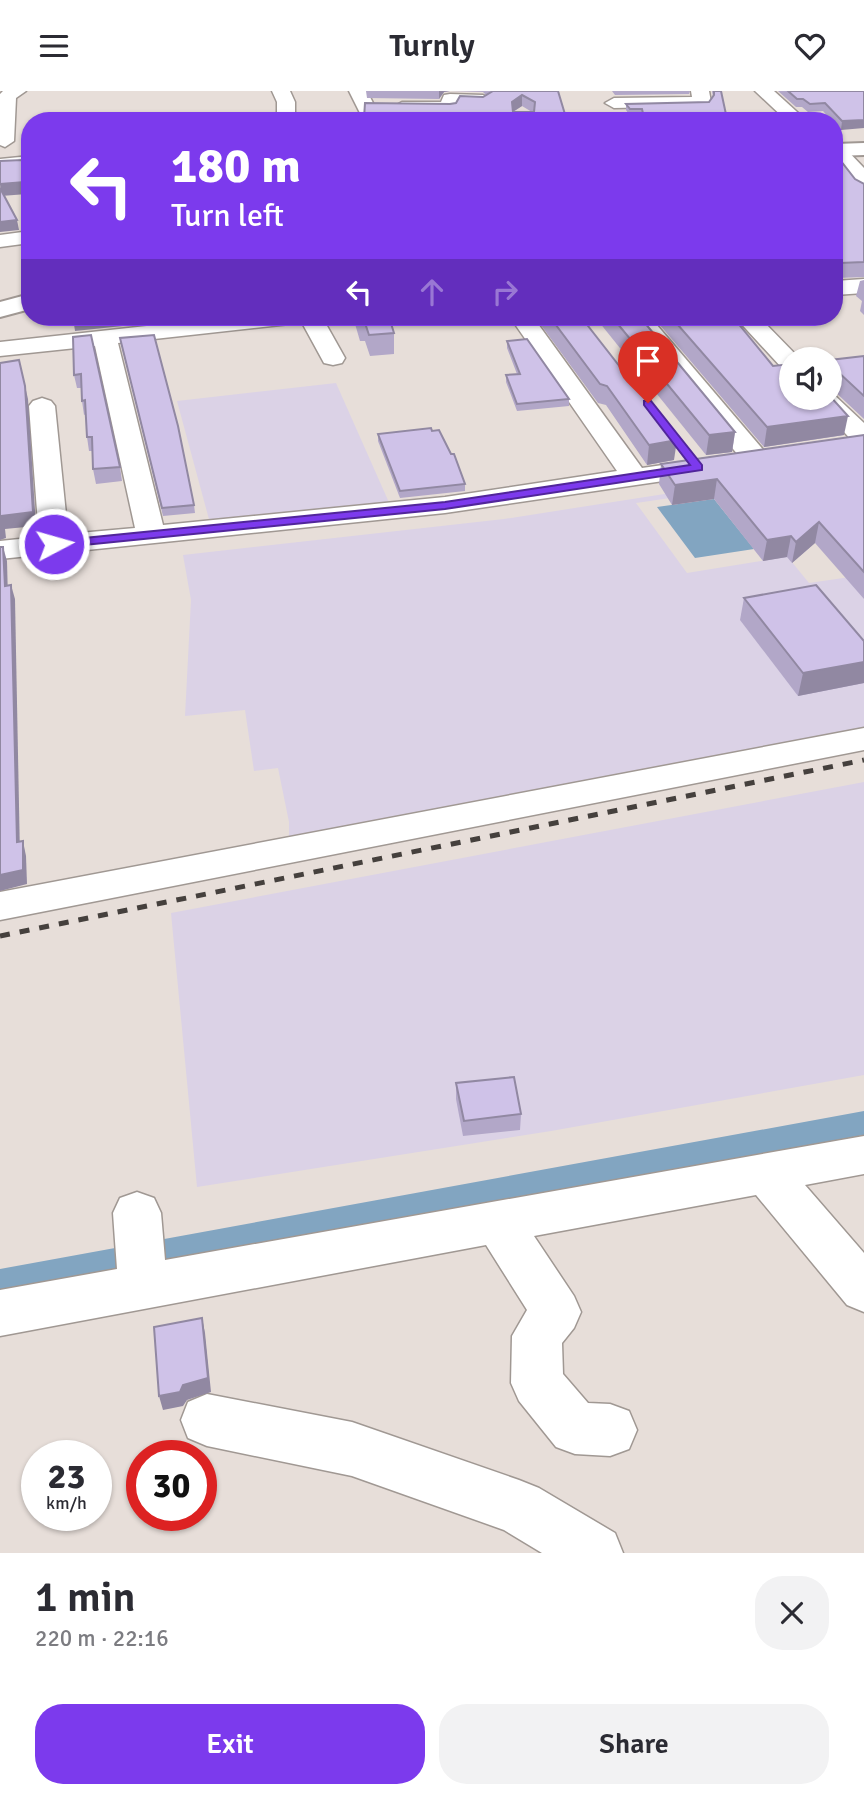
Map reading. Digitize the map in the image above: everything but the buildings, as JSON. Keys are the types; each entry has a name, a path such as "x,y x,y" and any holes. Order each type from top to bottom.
{"main road":[{"path":"843,150 864,149"},
{"path":"0,310 21,304"}],"street":[{"path":"17,91 8,95 4,108 2,141 21,139"},
{"path":"281,91 286,102 286,112"},
{"path":"609,97 702,102 700,91"},
{"path":"764,91 788,112"},
{"path":"609,97 623,112"},
{"path":"365,106 449,107 450,99 483,100"},
{"path":"843,158 854,169 859,187 864,191"},
{"path":"0,165 21,163"},
{"path":"0,223 21,220"},
{"path":"0,241 21,238"},
{"path":"843,287 864,286"},
{"path":"0,349 208,326"},
{"path":"317,326 333,358"},
{"path":"527,326 635,477"},
{"path":"0,550 445,505 635,477 690,457 769,457 646,326"},
{"path":"755,326 779,351"},
{"path":"106,342 151,535"},
{"path":"42,406 54,544"},
{"path":"833,410 855,443"},
{"path":"0,906 864,739"},
{"path":"0,1313 142,1281 497,1222 864,1155"},
{"path":"766,1173 864,1289"},
{"path":"137,1219 142,1281"},
{"path":"497,1222 555,1312 537,1336 537,1383 575,1428 610,1430"},
{"path":"207,1420 365,1453 519,1508 595,1553"}],"shaded area":[{"path":"336,383 391,507 210,523 177,401"},
{"path":"864,463 732,489 809,583 864,575 861,595 864,599 864,732 289,843 289,822 278,768 254,771 245,710 185,716 191,600 183,555 504,519","holes":["725,490 780,558 687,573 636,503"]},
{"path":"864,782 864,1075 551,1131 197,1187 171,913"}],"water":[{"path":"714,499 754,549 695,558 657,507"},
{"path":"864,1111 864,1135 0,1295 0,1269"}],"railway":[{"path":"0,936 864,760"}],"route":[{"path":"54,544 445,505 698,468 648,403"}]}
